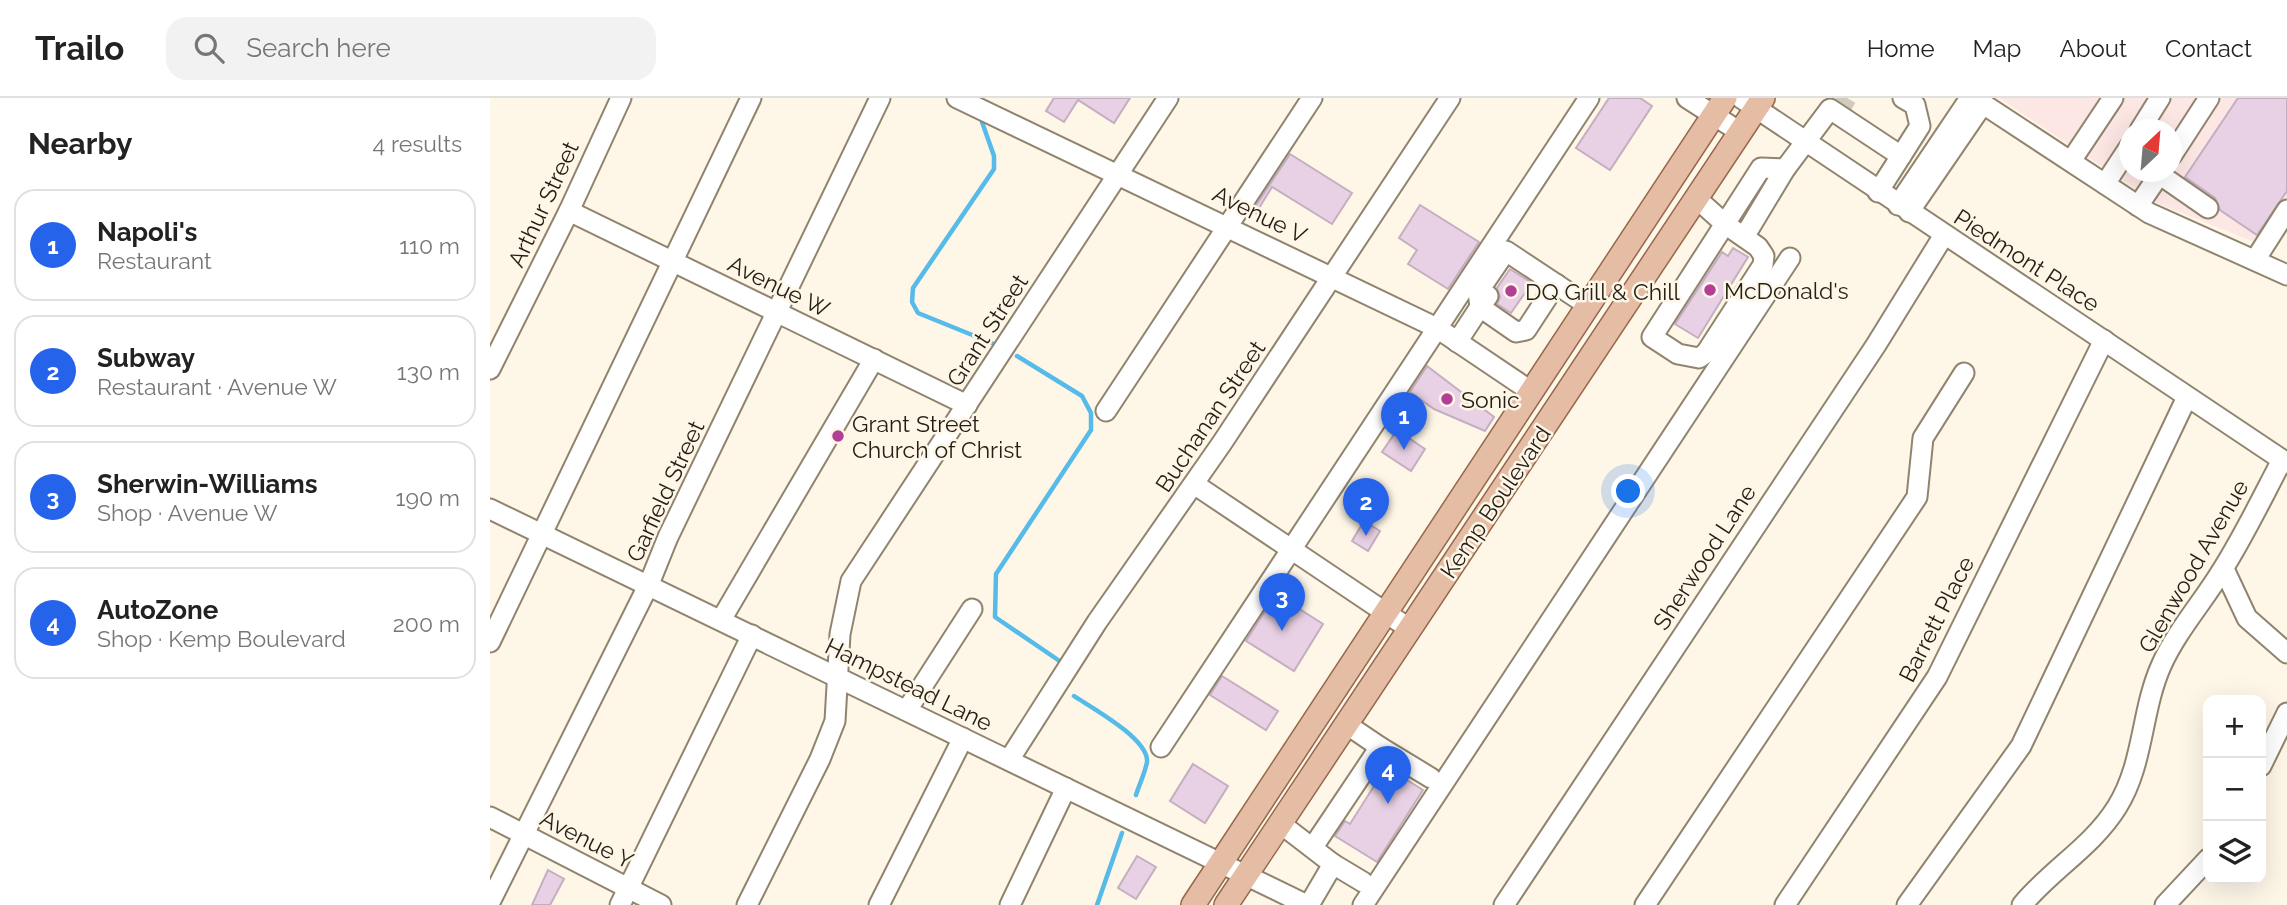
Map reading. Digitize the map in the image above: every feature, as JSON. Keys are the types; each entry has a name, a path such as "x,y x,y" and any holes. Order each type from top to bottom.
{"main road":[{"name":"Kemp Boulevard","path":"1226,905 1740,132 1753,102"},
{"name":"Kemp Boulevard","path":"1193,905 1720,107"},
{"path":"1532,392 1556,409"}],"street":[{"name":"Arthur Street","path":"490,369 569,211 621,98"},
{"path":"490,642 751,98"},
{"name":"Garfield Street","path":"490,902 649,584 674,525 880,98"},
{"name":"Avenue V","path":"957,98 1227,225 1437,328 1532,392"},
{"name":"Grant Street","path":"747,905 829,739 835,721 840,634 851,581 1167,98"},
{"path":"1106,411 1312,98"},
{"name":"Buchanan Street","path":"1009,760 1097,622 1194,484 1450,98"},
{"path":"1161,747 1589,98"},
{"path":"1688,98 1720,107 1740,132"},
{"path":"1878,192 1920,126 1915,106 1903,98"},
{"path":"2071,161 2113,98"},
{"path":"2147,119 2160,98"},
{"path":"2182,139 2208,98"},
{"path":"1904,208 1976,100 2138,206 2287,275"},
{"name":"Piedmont Place","path":"1753,102 1806,143 1878,192 2284,461"},
{"path":"1744,237 1784,169 1836,106 1901,156"},
{"path":"2105,184 2119,163"},
{"path":"1696,198 1725,224 1758,247 1765,256 1763,265 1706,353 1699,358 1678,354 1652,337 1725,224 1761,168 1784,169"},
{"path":"2138,206 2154,182"},
{"path":"2172,182 2208,208"},
{"path":"2255,260 2287,210"},
{"name":"Avenue W","path":"569,211 967,405"},
{"name":"Sherwood Lane","path":"1504,905 1876,345 1944,235"},
{"path":"1457,342 1480,307 1478,292 1506,251 1589,306"},
{"path":"1363,905 1790,258"},
{"path":"1480,307 1516,332 1526,330 1556,284"},
{"name":"Barrett Place","path":"1785,905 1937,677 2104,340"},
{"path":"721,620 874,359"},
{"path":"1645,905 1917,497 1923,438 1964,373"},
{"path":"1908,905 2021,746 2187,397"},
{"name":"Glenwood Avenue","path":"2022,905 2048,875 2089,844 2119,805 2129,783 2152,688 2161,664 2224,569 2284,461"},
{"path":"1194,484 1410,629"},
{"name":"Hampstead Lane","path":"490,509 1246,875 1276,899 1308,905"},
{"path":"2224,569 2247,618 2287,653"},
{"path":"907,710 972,609"},
{"path":"624,897 752,635"},
{"path":"2265,758 2287,713"},
{"path":"1346,724 1431,778"},
{"path":"879,905 963,738"},
{"path":"1313,847 1380,747"},
{"path":"1010,905 1066,788"},
{"name":"Avenue Y","path":"490,817 524,834 624,897 661,905"},
{"path":"1281,824 1333,864 1363,882"},
{"path":"1308,905 1333,864"},
{"path":"2165,905 2203,864"}],"shaded area":[{"path":"1999,98 2287,98 2287,232 2273,253 2257,243 2157,203 2125,182 2182,182 2182,119 2119,119 2119,178"}],"building":[{"path":"1054,98 1130,98 1114,123 1078,100 1064,122 1046,111"},
{"path":"1609,98 1640,98 1652,106 1610,170 1576,148"},
{"path":"2238,98 2287,98 2287,191 2257,235 2220,210 2215,198 2185,177"},
{"path":"1290,154 1352,193 1332,224 1272,187 1256,213 1253,210"},
{"path":"1420,205 1479,242 1448,289 1408,264 1417,250 1399,238"},
{"name":"McDonald's","path":"1733,248 1748,257 1698,338 1675,324 1722,252 1728,256"},
{"name":"DQ Grill & Chill","path":"1510,269 1532,283 1511,313 1497,304 1500,297 1497,288"},
{"name":"Sonic","path":"1427,366 1494,417 1485,431 1434,409 1410,392"},
{"path":"1397,430 1425,449 1411,471 1382,452"},
{"path":"1364,521 1380,531 1368,551 1352,541"},
{"path":"1276,594 1323,624 1294,671 1246,641"},
{"path":"1222,676 1278,711 1266,730 1210,695"},
{"path":"1193,764 1228,786 1205,823 1170,801"},
{"path":"1386,767 1423,790 1377,862 1335,836 1345,821 1350,824"},
{"path":"1137,856 1156,867 1136,899 1118,888"},
{"path":"548,870 564,879 550,905 532,905"}],"waterway":[{"path":"982,122 994,156 994,169 913,288 912,302 918,313 992,343"},
{"path":"1017,356 1082,396 1091,413 1091,430 996,574 995,617 1061,662"},
{"path":"1074,696 1130,734 1145,753 1147,762 1136,795"},
{"path":"1097,905 1122,833"}],"tunnel":[{"path":"1843,105 1847,98"}],"place":[{"name":"McDonald's","path":"1710,290"},
{"name":"DQ Grill & Chill","path":"1511,291"},
{"name":"Sonic","path":"1447,399"},
{"name":"Grant Street Church of Christ","path":"838,436"},
{"name":"Napoli's","path":"1404,450"},
{"name":"Subway","path":"1366,536"},
{"name":"Sherwin-Williams","path":"1282,631"},
{"name":"AutoZone","path":"1388,804"}]}
